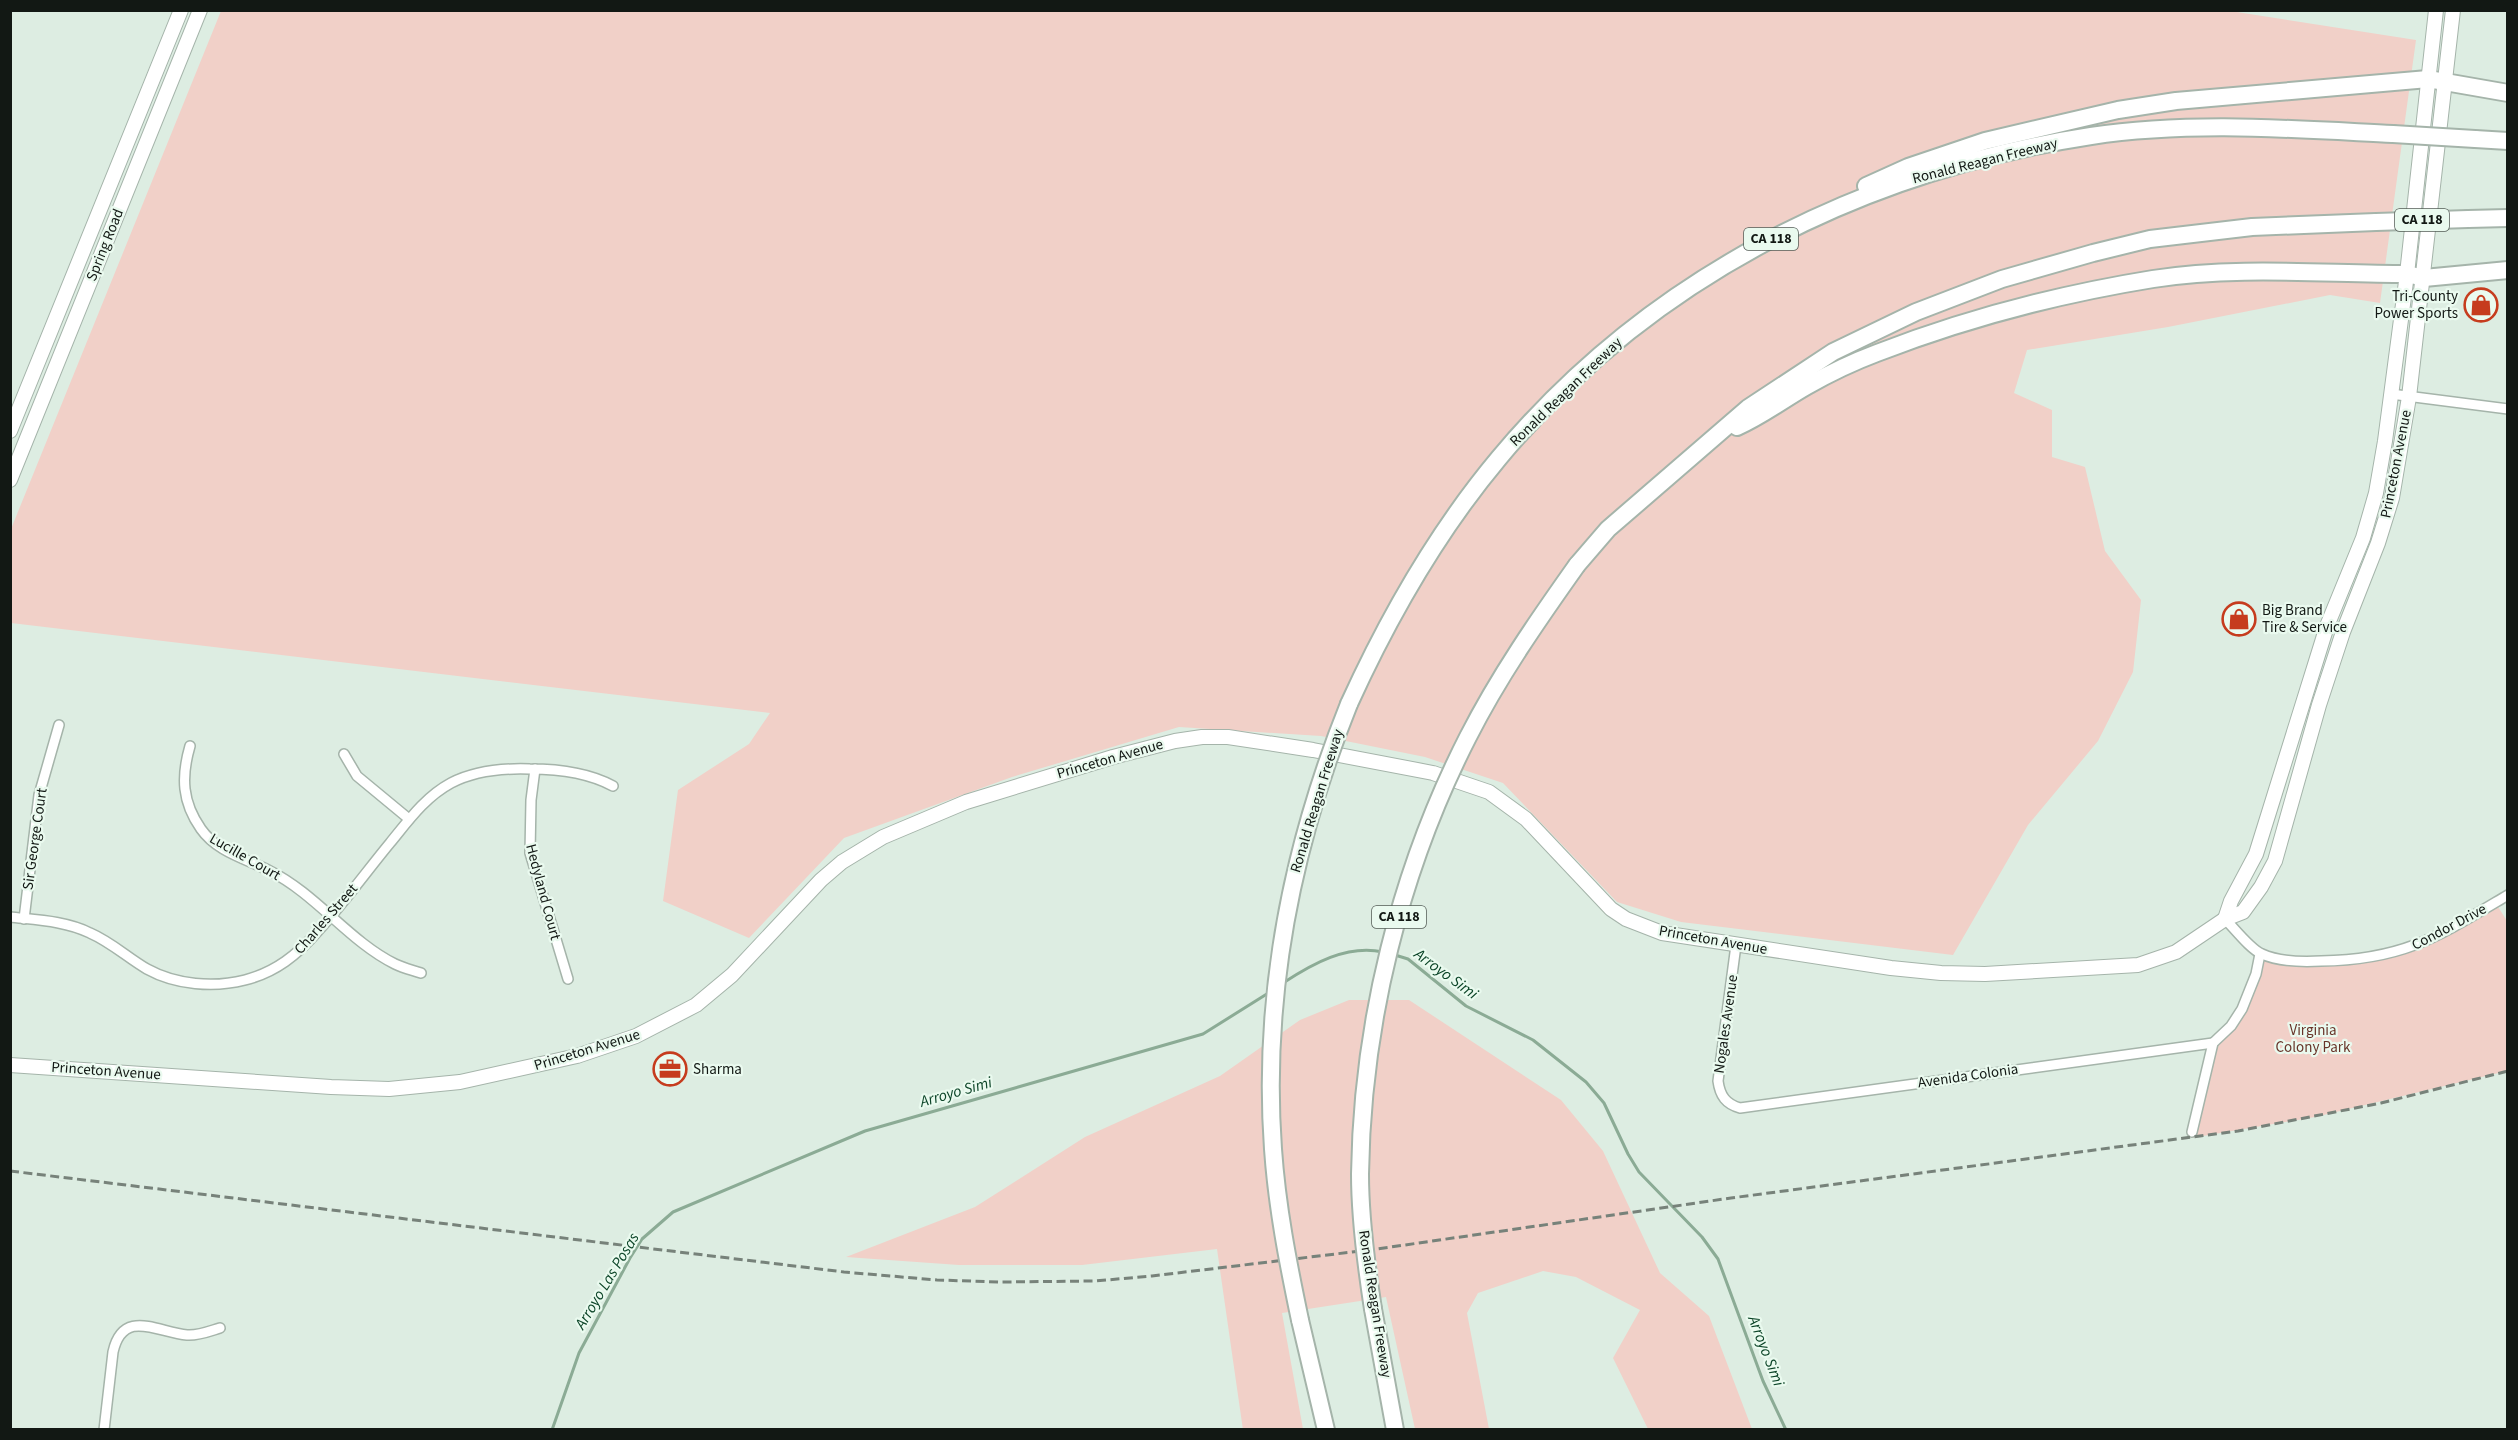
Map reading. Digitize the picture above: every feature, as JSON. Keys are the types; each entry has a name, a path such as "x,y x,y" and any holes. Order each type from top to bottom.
{"highway":[{"path":"1750,249 1799,218 1908,167 1985,141 2118,110 2176,100 2436,80 2508,93"},
{"name":"Ronald Reagan Freeway","path":"1300,1320 1281,1227 1271,1103 1274,1000 1282,935 1303,836 1323,772 1349,704 1404,594 1441,537 1499,458 1533,420 1627,332 1672,298 1750,249 1837,209 1915,178 2028,147 2071,139 2174,128 2259,127 2508,141"},
{"name":"Ronald Reagan Freeway","path":"1395,1430 1365,1258 1361,1186 1365,1097 1374,1022 1404,901 1442,792 1469,736 1519,650 1577,565 1608,529 1748,408 1833,352 1916,312 2002,279 2150,239 2252,227 2508,218"},
{"path":"1717,435 1745,423 1817,381 1878,353 1935,333 2036,304 2154,279 2273,272 2407,274 2424,278 2508,270"},
{"path":"1300,1320 1326,1430"},
{"name":"CA 118","path":"1300,1320 1315,1430"}],"street":[{"name":"Spring Road","path":"10,431 182,10"},
{"name":"Spring Road","path":"10,480 200,10"},
{"path":"2436,10 2436,80"},
{"path":"2436,80 2453,10"},
{"name":"Princeton Avenue","path":"2225,919 2231,901 2256,854 2326,626 2362,538 2376,493 2436,80"},
{"name":"Princeton Avenue","path":"10,1065 389,1089 460,1082 577,1056 636,1036 696,1005 729,978 821,880 842,862 883,837 966,802 1113,757 1175,741 1202,737 1228,737 1313,750 1433,773 1489,792 1526,819 1599,897 1626,919 1662,933 1941,973 1985,974 2118,968 2157,960 2176,951 2225,919 2243,912 2261,887 2275,861 2319,705 2343,632 2378,543 2392,498 2409,397 2424,278 2436,80"},
{"path":"2391,394 2508,409"},
{"name":"Sir George Court","path":"24,919 39,795 59,725"},
{"name":"Lucille Court","path":"190,746 183,773 184,792 192,814 213,842 282,877 388,960 421,973"},
{"path":"344,754 357,776 409,819"},
{"name":"Charles Street","path":"10,917 78,927 100,938 148,970 186,982 210,984 246,980 278,968 297,955 332,916 409,819 430,797 451,783 473,774 500,768 535,769 593,776 613,786"},
{"name":"Hedyland Court","path":"535,769 531,800 530,853 568,979"},
{"name":"Condor Drive","path":"2260,954 2297,962 2355,961 2378,957 2421,944 2508,895"},
{"path":"2192,1132 2213,1043 2231,1026 2242,1009 2256,974 2260,954 2225,919"},
{"name":"Nogales Avenue","path":"1725,1101 1719,1092 1718,1081 1736,945"},
{"name":"Avenida Colonia","path":"1725,1101 1740,1108 1749,1107 2213,1043"},
{"path":"104,1430 115,1341 122,1331 132,1326 144,1326 190,1335 220,1328"}],"green space":[{"path":"2224,10 2416,40 2380,303 2330,295 2168,327 2027,350 2014,393 2052,410 2052,457 2085,467 2105,551 2141,600 2133,672 2098,741 2028,825 1953,955 1681,922 1617,902 1503,783 1425,757 1321,736 1179,727 1012,777 844,838 749,938 663,901 678,790 749,744 770,713 11,623 11,529 221,11"},
{"name":"Virginia Colony Park","path":"2495,902 2507,921 2507,1071 2315,1117 2191,1138 2213,1043 2231,1026 2260,954 2297,962 2404,950"},
{"path":"1349,1000 1409,1000 1561,1100 1603,1151 1660,1273 1709,1316 1752,1429 1648,1429 1613,1358 1640,1310 1576,1277 1543,1271 1478,1293 1467,1313 1489,1429 1415,1429 1386,1297 1282,1313 1303,1429 1243,1430 1217,1249 1082,1265 959,1265 846,1257 975,1207 1085,1137 1220,1076 1300,1020"}],"waterway":[{"name":"Arroyo Simi","path":"1283,983 1330,957 1356,951 1383,952"},
{"name":"Arroyo Simi","path":"1395,955 1408,959 1466,1006 1533,1040 1586,1082 1604,1103 1639,1172 1702,1237 1718,1259 1763,1381 1786,1430"},
{"name":"Arroyo Las Posas","path":"552,1430 579,1353 630,1258 642,1239 673,1212 865,1131 1203,1034 1270,992"}],"railway":[{"path":"10,1171 844,1272 937,1280 1095,1281 1377,1249 1731,1198 2238,1131 2381,1103 2508,1071"}],"place":[{"name":"Tri-County Power Sports","path":"2481,305"},
{"name":"Big Brand Tire & Service","path":"2239,619"},
{"name":"Sharma","path":"670,1069"}]}
